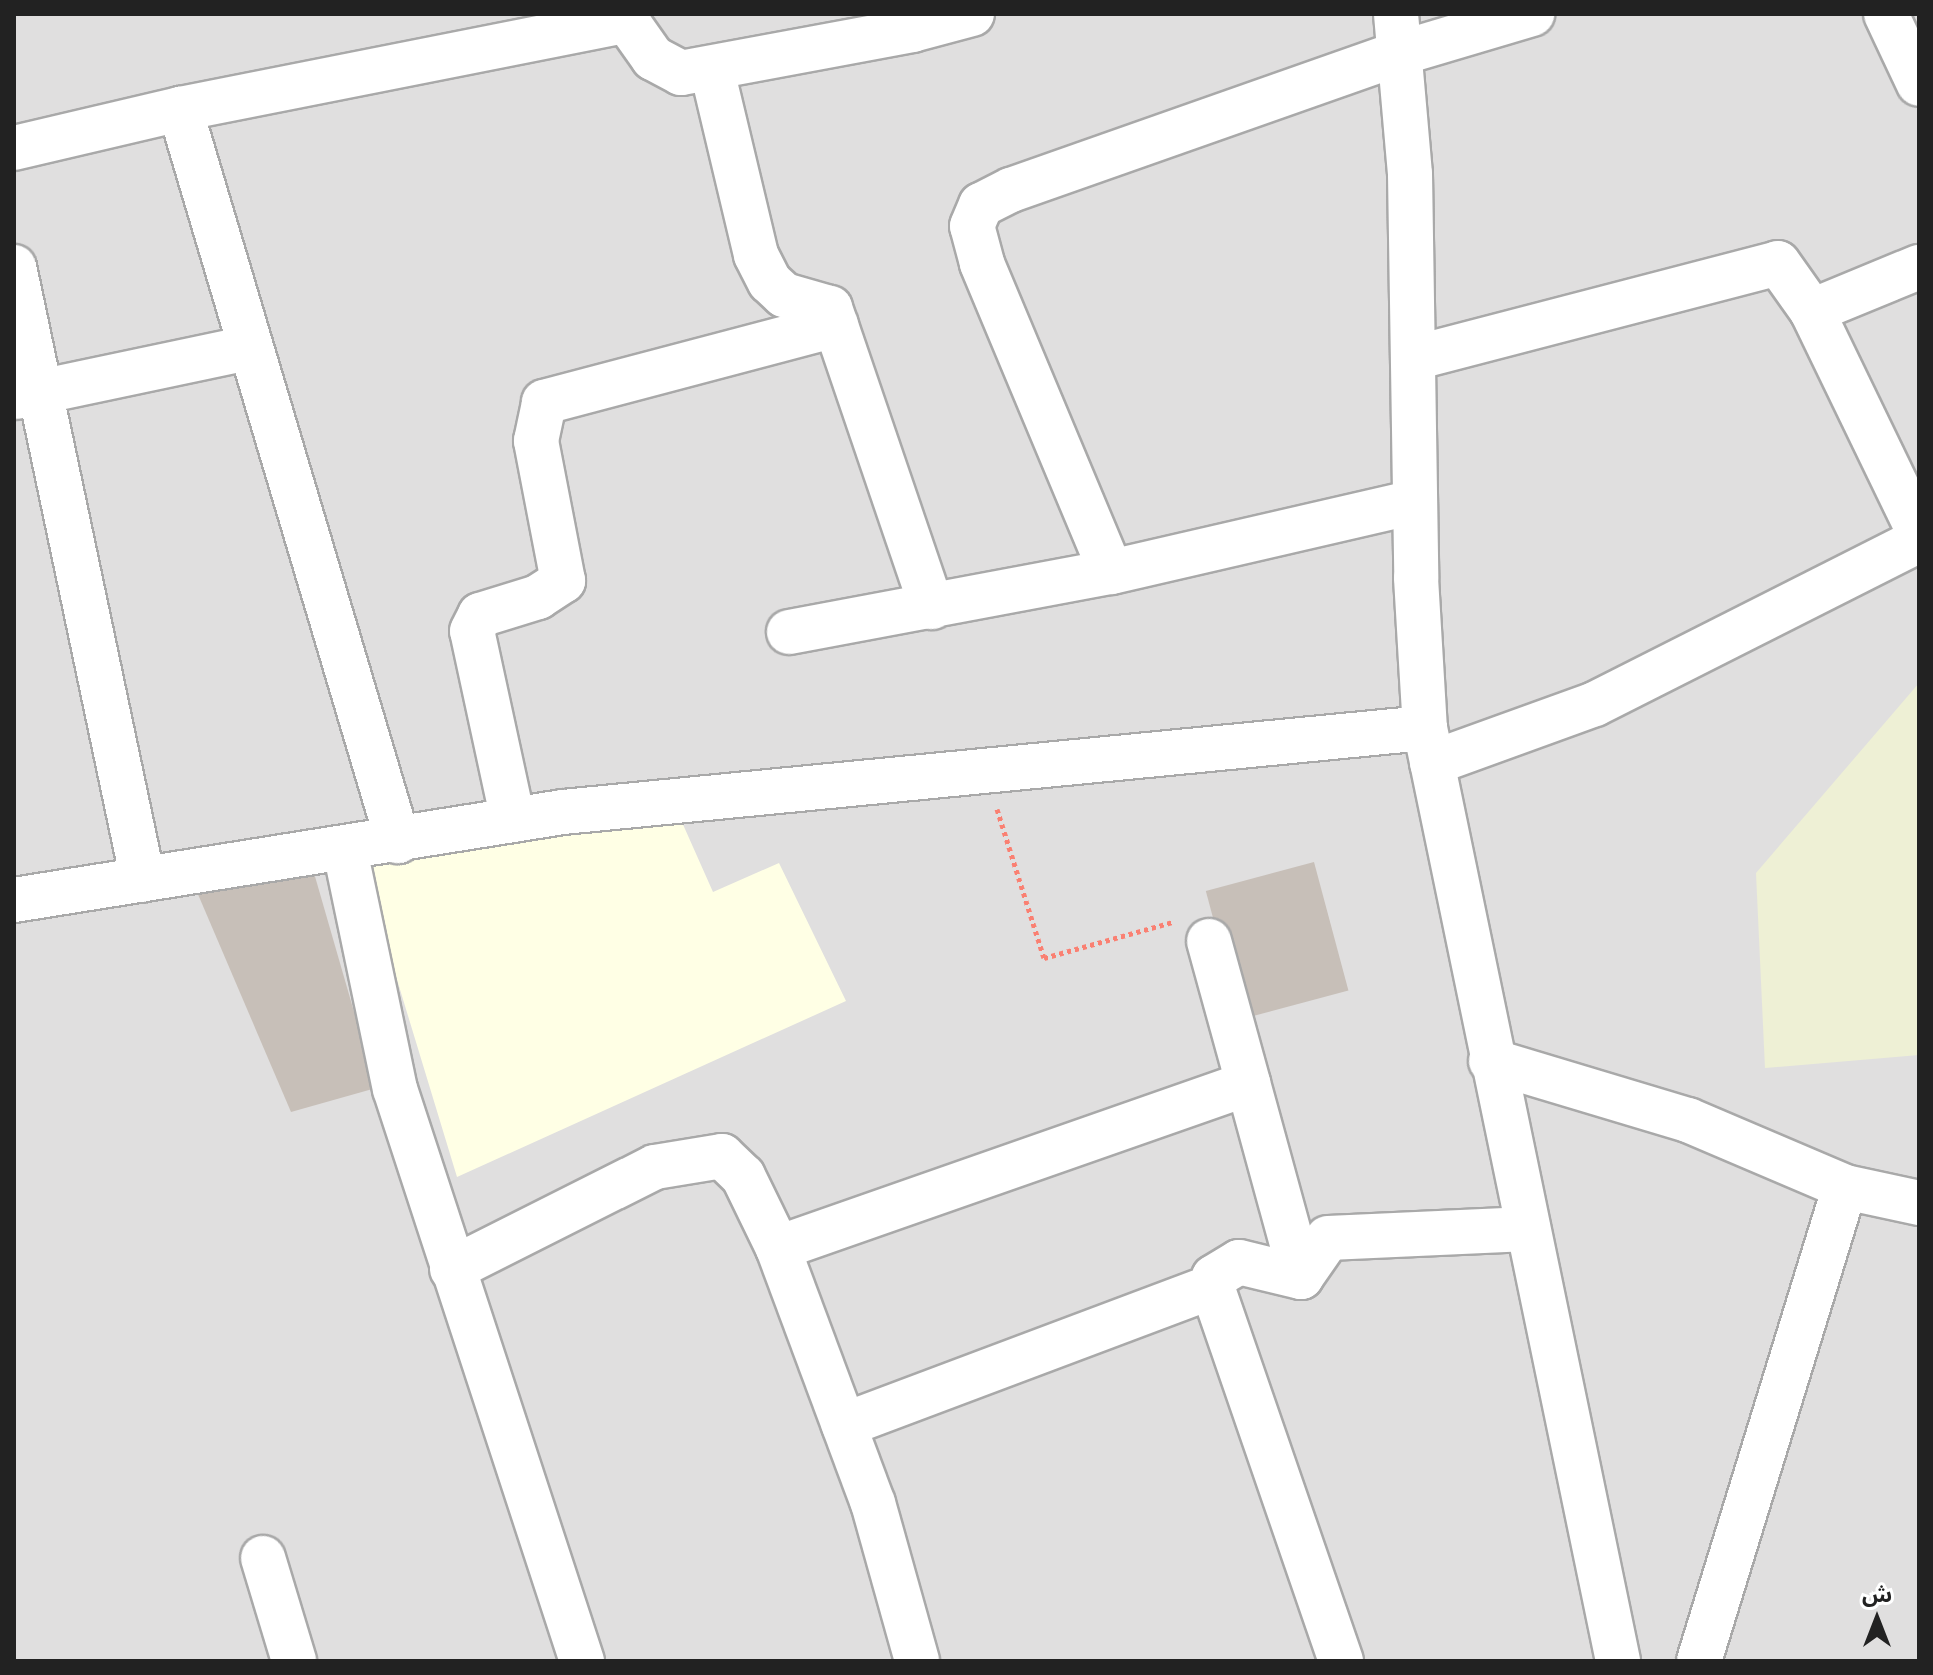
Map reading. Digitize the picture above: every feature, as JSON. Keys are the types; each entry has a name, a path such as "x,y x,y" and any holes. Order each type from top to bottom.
{"street":[{"path":"14,148 479,32 623,18 653,58 681,73 712,70 815,31 972,14"},
{"path":"1111,572 982,263 972,226 981,205 1011,190 1399,33 1532,14"},
{"path":"1886,14 1919,84"},
{"path":"1399,33 1414,358 1414,502 1428,746 1618,1661"},
{"path":"712,70 756,255 770,282 784,295 830,308 932,607"},
{"path":"180,109 248,348 398,841"},
{"path":"1414,358 1764,263 1778,263 1789,271 1812,311 1919,532"},
{"path":"14,267 28,394 79,587 143,880"},
{"path":"1812,311 1919,267"},
{"path":"513,820 472,631 480,615 538,597 563,581 536,441 544,402 836,325"},
{"path":"28,394 248,348"},
{"path":"789,632 1111,572 1414,502"},
{"path":"14,900 345,850 513,820 984,770 1428,746 1595,704 1919,540"},
{"path":"345,850 395,1089 452,1269 496,1386 582,1661"},
{"path":"1209,941 1301,1277"},
{"path":"1491,1061 1688,1120 1845,1187 1919,1203"},
{"path":"778,1248 1248,1083"},
{"path":"452,1269 655,1167 704,1155 722,1156 743,1176 778,1248 873,1503 917,1661"},
{"path":"1699,1661 1760,1477 1845,1187"},
{"path":"1301,1277 1328,1238 1528,1229"},
{"path":"844,1425 1212,1287 1223,1269 1239,1262 1301,1277"},
{"path":"1212,1287 1341,1661"},
{"path":"263,1558 294,1661"}],"path":[{"path":"984,770 1044,958 1202,914 1209,941"}],"shaded area":[{"path":"14,14 1919,14 1919,1661 14,1661"},
{"path":"1919,683 1919,1055 1765,1068 1756,873"},
{"path":"665,784 713,892 779,863 846,1001 457,1177 357,848"}],"building":[{"path":"1314,862 1348,990 1240,1019 1206,891"},
{"path":"312,866 376,1088 291,1112 194,885"}]}
